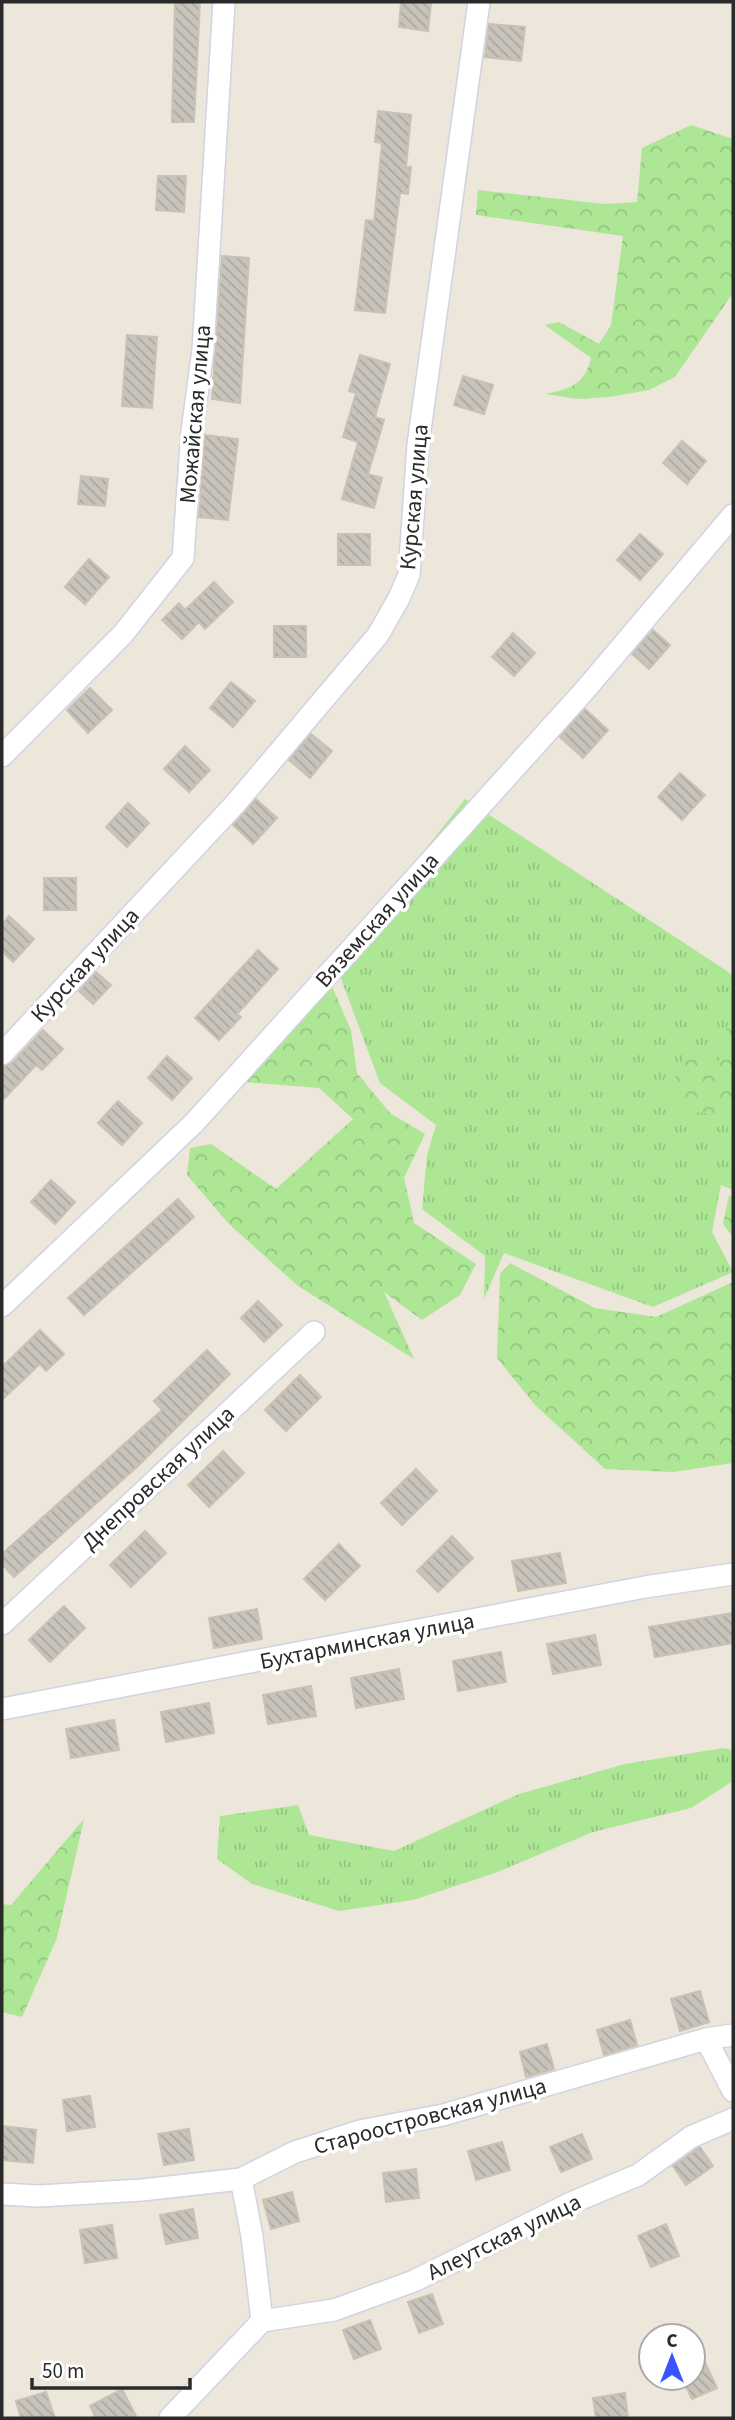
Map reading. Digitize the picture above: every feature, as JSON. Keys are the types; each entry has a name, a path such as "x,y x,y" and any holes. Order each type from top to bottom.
{"street":[{"name":"Можайская улица","path":"2,756 123,634 183,558 192,431 202,350 224,2"},
{"name":"Курская улица","path":"2,1054 236,803 378,635 409,576 418,445 479,2"},
{"name":"Вяземская улица","path":"2,1306 194,1123 585,690 733,515"},
{"name":"Днепровская улица","path":"2,1624 314,1332"},
{"name":"Бухтарминская улица","path":"2,1709 645,1587 733,1574"},
{"name":"Староостровская улица","path":"2,2194 39,2196 142,2190 241,2179 295,2152 360,2131 443,2115 706,2039 733,2035"},
{"path":"706,2039 733,2091"},
{"name":"Алеутская улица","path":"262,2321 334,2310 414,2281 560,2208 638,2175 691,2137 733,2119"},
{"path":"170,2418 262,2321 252,2236 241,2179"}],"green space":[{"path":"691,125 733,139 733,293 675,377 649,390 609,397 578,399 545,394 575,384 585,374 591,358 545,325 559,322 599,344 611,325 623,236 476,215 478,190 605,204 637,202 642,148"},
{"path":"465,799 733,975 733,1190 721,1185 712,1232 733,1272 653,1307 504,1253 484,1299 485,1256 422,1209 427,1155 436,1125 380,1083 337,968 350,945"},
{"path":"327,975 351,1030 357,1073 390,1113 425,1134 404,1178 414,1223 476,1264 460,1295 422,1320 384,1292 414,1359 298,1286 228,1223 187,1175 190,1148 211,1144 276,1189 353,1119 319,1088 231,1081"},
{"path":"730,1015 733,1017 733,1114 680,1112 669,1092 691,1043 718,1063"},
{"path":"729,1195 733,1198 733,1237 723,1224"},
{"path":"510,1263 595,1308 656,1317 733,1282 733,1463 673,1472 605,1469 535,1405 497,1358 500,1274"},
{"path":"723,1748 733,1750 733,1781 691,1808 593,1832 495,1873 413,1900 339,1911 252,1884 217,1859 220,1816 298,1805 309,1835 394,1851 519,1794 625,1764"},
{"path":"84,1819 57,1938 22,2017 2,2012 2,1904 11,1905"}],"building":[{"path":"175,2 200,2 194,122 172,122"},
{"path":"401,2 431,2 428,31 399,27"},
{"path":"489,24 525,27 521,61 485,57"},
{"path":"378,111 411,115 406,167 411,167 408,194 400,193 385,313 355,310 366,220 374,221 382,143 375,142"},
{"path":"158,176 186,176 184,212 156,210"},
{"path":"222,256 249,258 240,403 212,399"},
{"path":"127,335 157,337 152,408 122,406"},
{"path":"360,355 390,364 375,417 384,420 368,474 382,478 374,508 342,499 358,442 343,437 356,393 349,391"},
{"path":"463,376 493,385 484,414 454,405"},
{"path":"205,435 238,439 228,520 199,517"},
{"path":"682,441 706,461 687,484 663,463"},
{"path":"81,476 108,479 105,506 78,504"},
{"path":"338,534 370,534 370,565 338,565"},
{"path":"640,534 663,554 640,580 617,560"},
{"path":"89,559 109,577 85,604 65,587"},
{"path":"214,582 233,602 205,629 199,622 182,639 162,620 179,603 185,610"},
{"path":"274,626 306,626 306,657 274,657"},
{"path":"653,630 670,645 649,669 632,654"},
{"path":"513,633 535,653 514,676 492,657"},
{"path":"231,682 255,701 233,727 210,708"},
{"path":"90,688 112,710 88,733 67,710"},
{"path":"585,709 608,730 583,758 560,737"},
{"path":"311,734 332,751 310,778 289,760"},
{"path":"185,746 210,770 189,792 164,769"},
{"path":"680,773 705,795 682,820 658,797"},
{"path":"256,799 277,818 253,844 233,825"},
{"path":"128,803 149,823 127,847 106,827"},
{"path":"44,878 76,878 76,910 44,910"},
{"path":"9,916 34,939 13,962 2,951 2,925"},
{"path":"258,950 278,969 237,1014 241,1017 219,1040 195,1018"},
{"path":"96,972 111,985 93,1004 79,991"},
{"path":"43,1030 63,1049 42,1070 36,1065 2,1101 2,1067 12,1063"},
{"path":"167,1056 192,1078 172,1100 148,1078"},
{"path":"118,1101 142,1123 122,1145 98,1123"},
{"path":"51,1180 75,1202 55,1224 31,1202"},
{"path":"178,1199 194,1217 84,1315 68,1298"},
{"path":"258,1301 282,1325 264,1342 241,1318"},
{"path":"40,1330 64,1354 46,1371 40,1364 2,1400 2,1367"},
{"path":"207,1350 230,1374 139,1465 14,1577 2,1564 2,1554 162,1410 154,1401"},
{"path":"300,1375 321,1397 286,1431 265,1410"},
{"path":"223,1451 244,1473 209,1507 188,1485"},
{"path":"416,1469 437,1491 402,1525 381,1503"},
{"path":"145,1531 166,1553 131,1587 110,1565"},
{"path":"452,1536 473,1558 438,1592 417,1571"},
{"path":"339,1544 360,1566 325,1600 304,1579"},
{"path":"560,1553 566,1583 518,1591 512,1561"},
{"path":"64,1606 85,1628 50,1662 29,1640"},
{"path":"257,1609 262,1639 214,1648 209,1618"},
{"path":"733,1613 733,1643 655,1657 649,1627"},
{"path":"595,1635 601,1665 553,1674 547,1644"},
{"path":"501,1652 506,1682 458,1691 453,1661"},
{"path":"399,1669 404,1699 356,1708 351,1678"},
{"path":"311,1686 316,1716 268,1724 263,1695"},
{"path":"209,1703 214,1733 166,1742 161,1712"},
{"path":"114,1720 119,1750 71,1758 66,1729"},
{"path":"700,1991 709,2022 680,2031 671,1999"},
{"path":"630,2020 637,2045 604,2055 597,2030"},
{"path":"547,2044 554,2069 526,2077 520,2052"},
{"path":"90,2096 95,2127 67,2131 63,2100"},
{"path":"2,2126 36,2130 33,2163 2,2160"},
{"path":"189,2129 194,2160 164,2165 158,2134"},
{"path":"582,2134 592,2159 561,2172 550,2147"},
{"path":"502,2142 510,2170 476,2180 468,2151"},
{"path":"700,2147 713,2166 686,2185 673,2166"},
{"path":"416,2169 419,2198 386,2202 383,2173"},
{"path":"292,2192 299,2221 271,2229 263,2200"},
{"path":"193,2209 198,2238 166,2244 160,2215"},
{"path":"666,2224 679,2256 651,2267 638,2236"},
{"path":"112,2225 117,2258 85,2263 80,2230"},
{"path":"432,2294 443,2324 419,2333 408,2302"},
{"path":"370,2320 381,2349 354,2359 343,2330"},
{"path":"707,2367 717,2388 692,2399 689,2392 707,2392"},
{"path":"122,2389 137,2418 96,2418 90,2406"},
{"path":"46,2392 55,2418 21,2418 16,2401"},
{"path":"625,2393 628,2418 596,2418 593,2398"}]}
